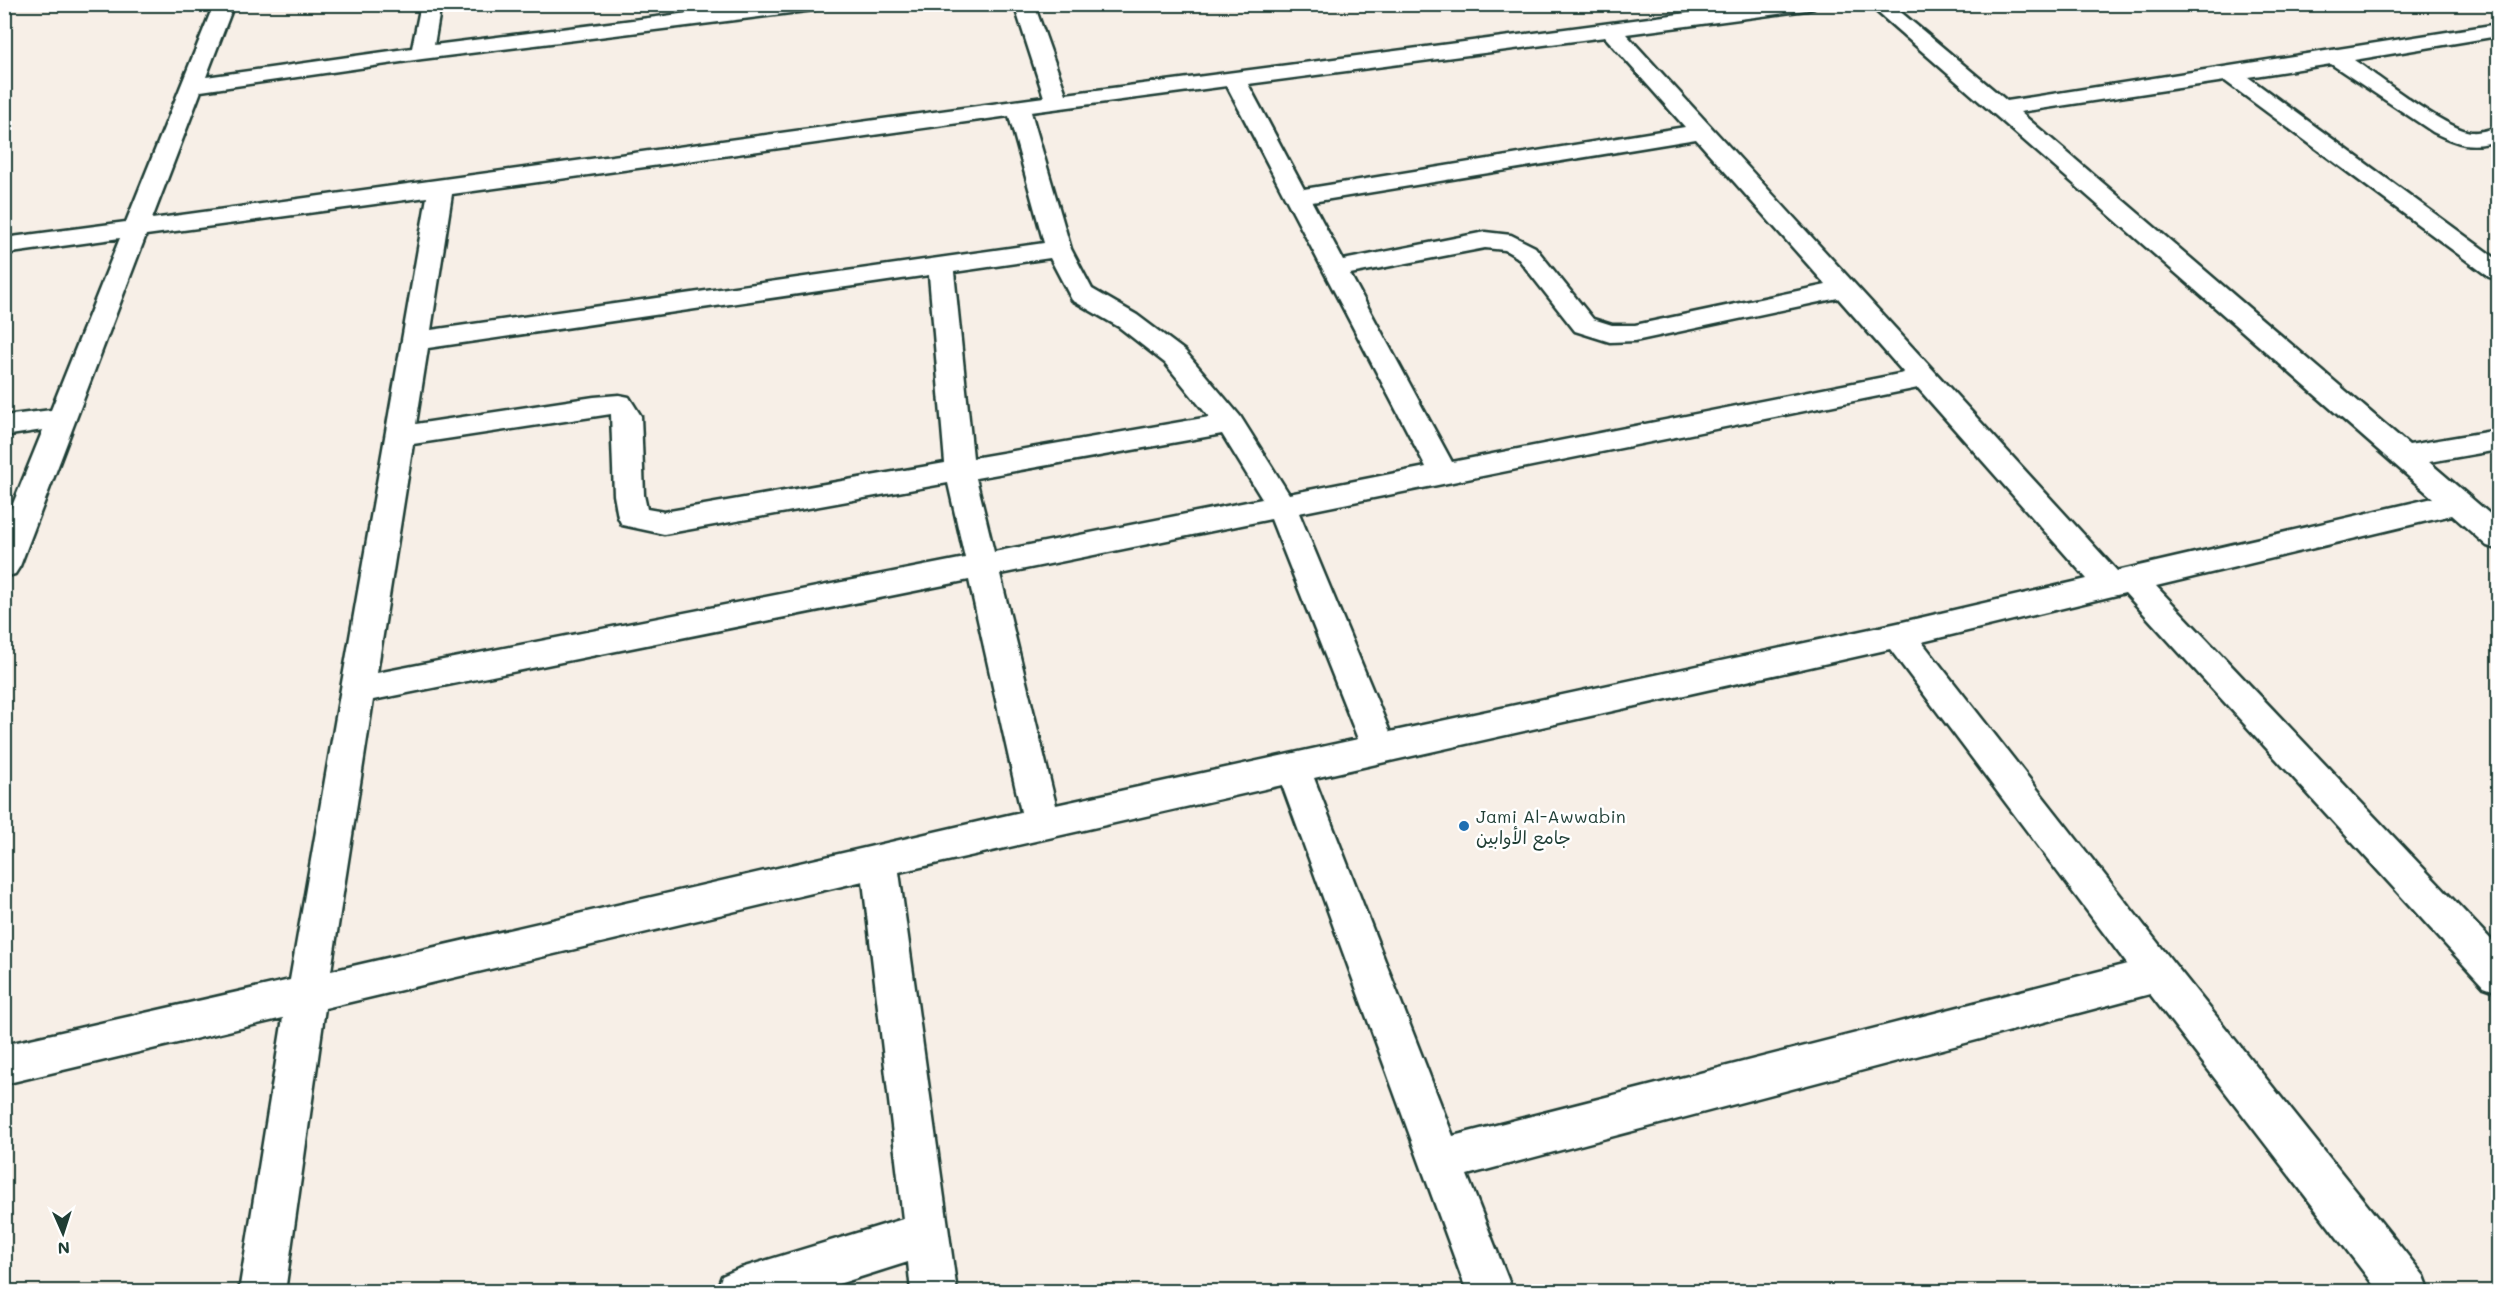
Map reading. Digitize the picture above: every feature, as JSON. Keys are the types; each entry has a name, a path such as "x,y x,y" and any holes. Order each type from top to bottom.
{"street":[{"path":"4,566 224,4"},
{"path":"422,53 431,4"},
{"path":"1024,4 1057,102"},
{"path":"4,246 1057,102 1807,4"},
{"path":"1878,4 2002,108 2499,538"},
{"path":"192,86 677,13 804,5"},
{"path":"1611,30 1924,378 2499,974"},
{"path":"2002,108 2499,30"},
{"path":"2335,57 2434,123 2453,133 2471,139 2499,134"},
{"path":"2229,74 2499,272"},
{"path":"1234,79 1444,474"},
{"path":"1018,108 1058,249 1081,294 1128,321 1175,357 1230,423 1281,506 1379,749"},
{"path":"1298,197 1702,131"},
{"path":"262,1292 307,995 441,188"},
{"path":"1336,269 1485,240 1511,243 1526,252 1584,325 1610,334 1635,333 1844,290"},
{"path":"416,341 1058,249"},
{"path":"941,266 960,471 1042,823"},
{"path":"358,690 1924,378"},
{"path":"400,436 619,404 627,416 629,495 633,517 664,523 1230,423"},
{"path":"4,426 62,418"},
{"path":"2403,456 2499,440"},
{"path":"4,1065 879,860 1898,635 2457,503"},
{"path":"1898,635 2158,974 2407,1291"},
{"path":"1293,768 1490,1292"},
{"path":"879,860 934,1292"},
{"path":"1442,1160 2158,974"},
{"path":"738,1292 927,1234"}],"place":[{"name":"Jami Al-Awwabin جامع الأوابين","path":"1464,826"}]}
